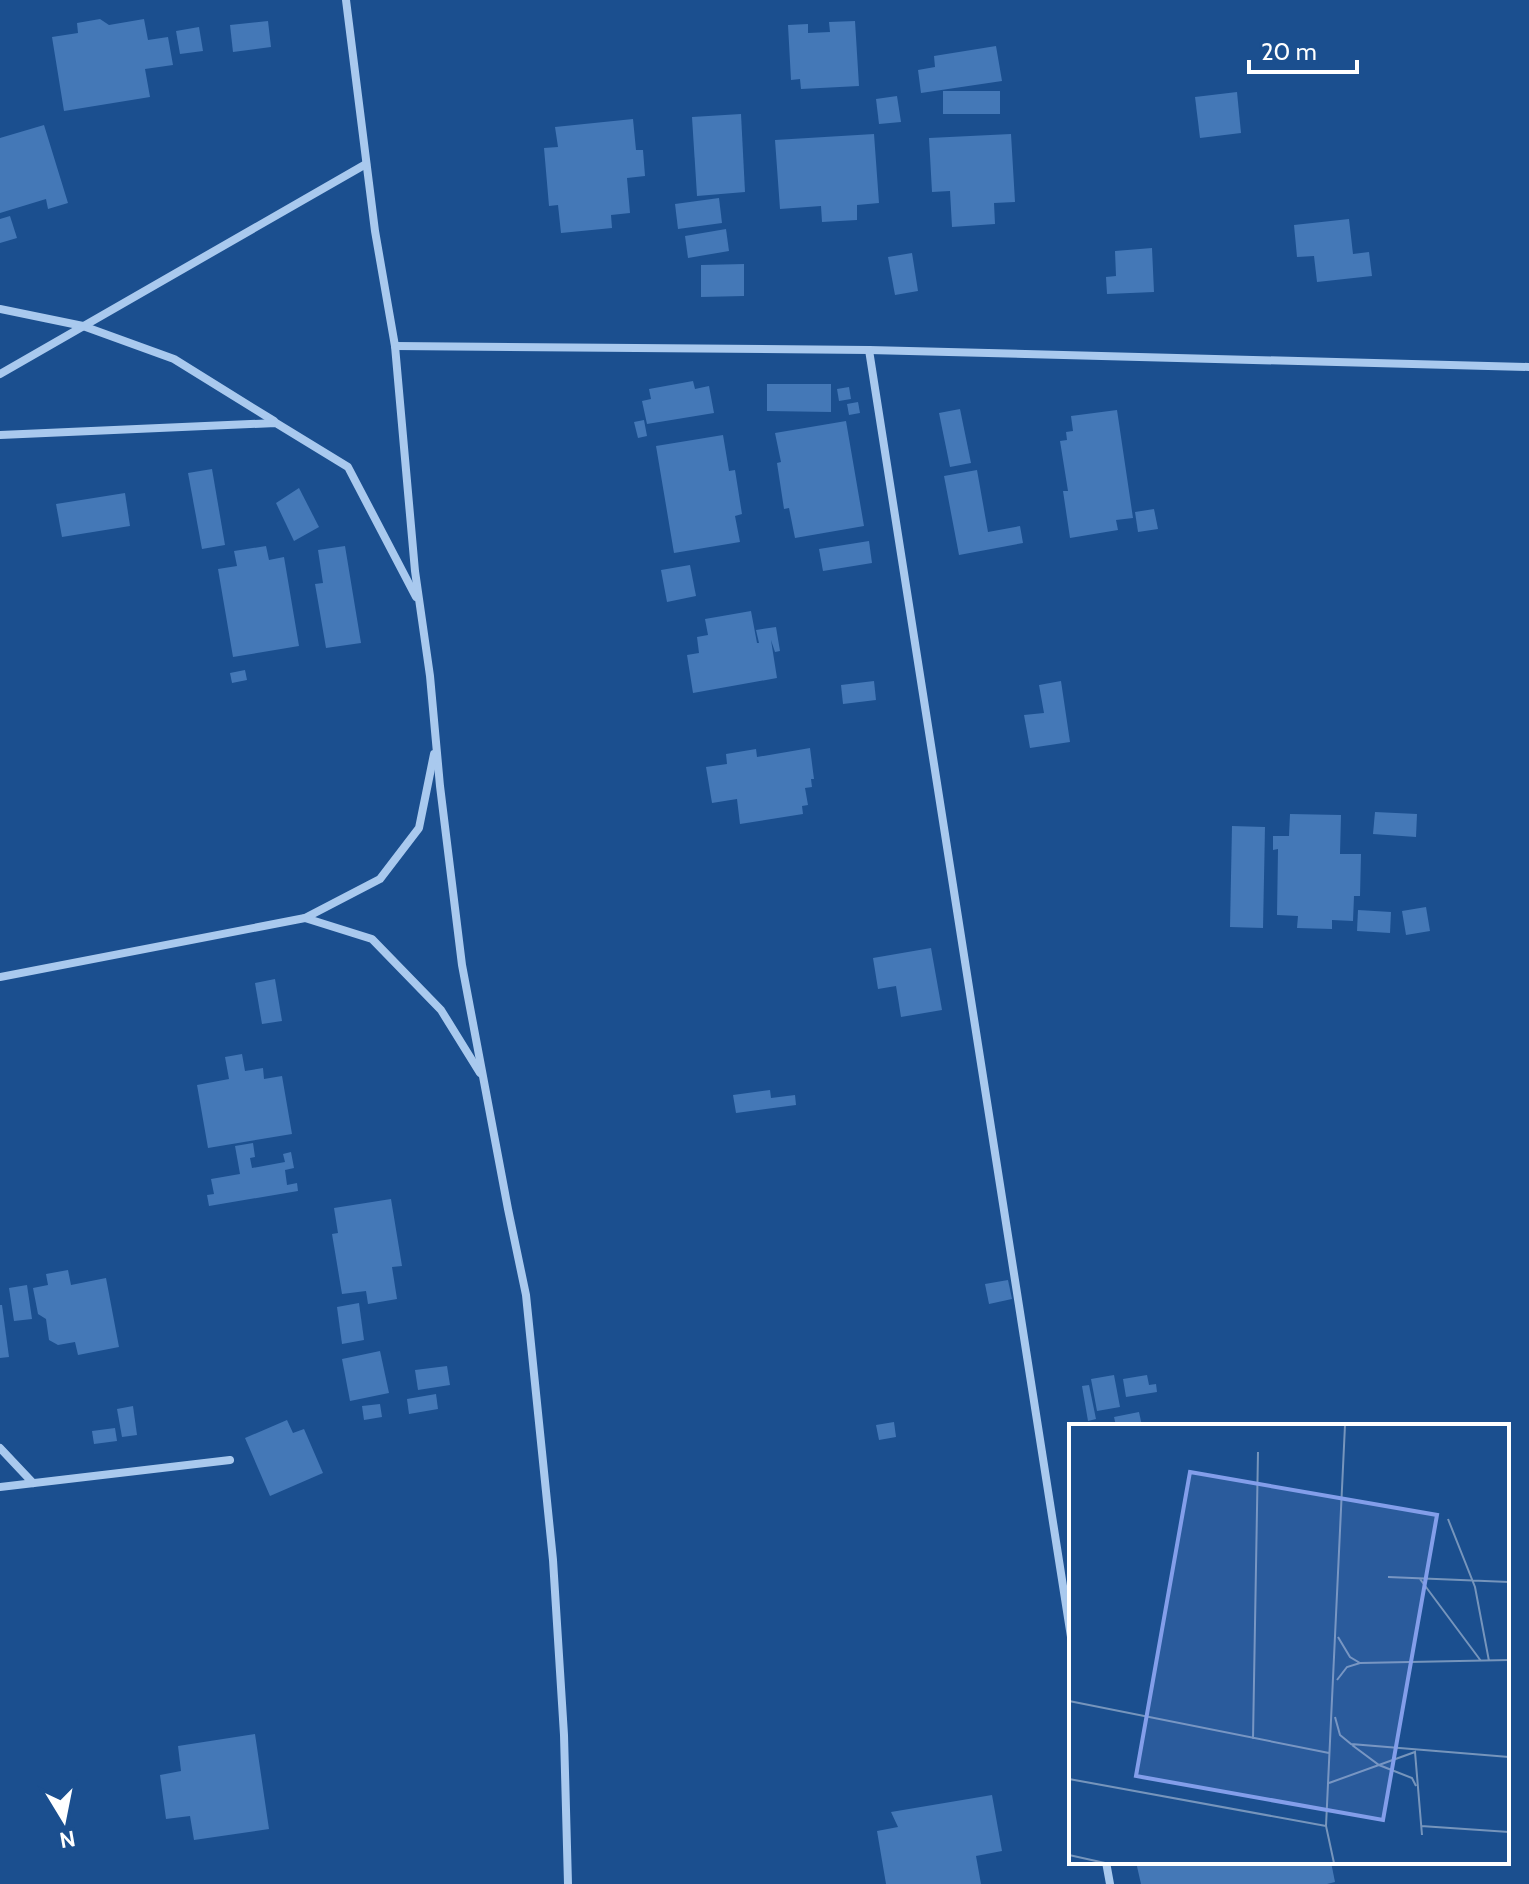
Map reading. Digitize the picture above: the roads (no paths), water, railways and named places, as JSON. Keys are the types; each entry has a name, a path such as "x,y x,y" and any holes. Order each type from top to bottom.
{"street":[{"path":"346,0 375,231 395,346 415,571 430,676 462,965 526,1295 553,1560 568,1884"},
{"path":"0,374 366,164"},
{"path":"0,309 83,326 174,359 348,467 419,602"},
{"path":"395,346 869,350 1529,367"},
{"path":"869,350 1069,1624"},
{"path":"0,435 276,423"},
{"path":"0,977 305,918 380,879 419,828 436,742"},
{"path":"305,918 372,939 441,1010 482,1077"},
{"path":"0,1448 33,1483"},
{"path":"0,1487 230,1460"},
{"path":"1106,1864 1110,1884"}]}
